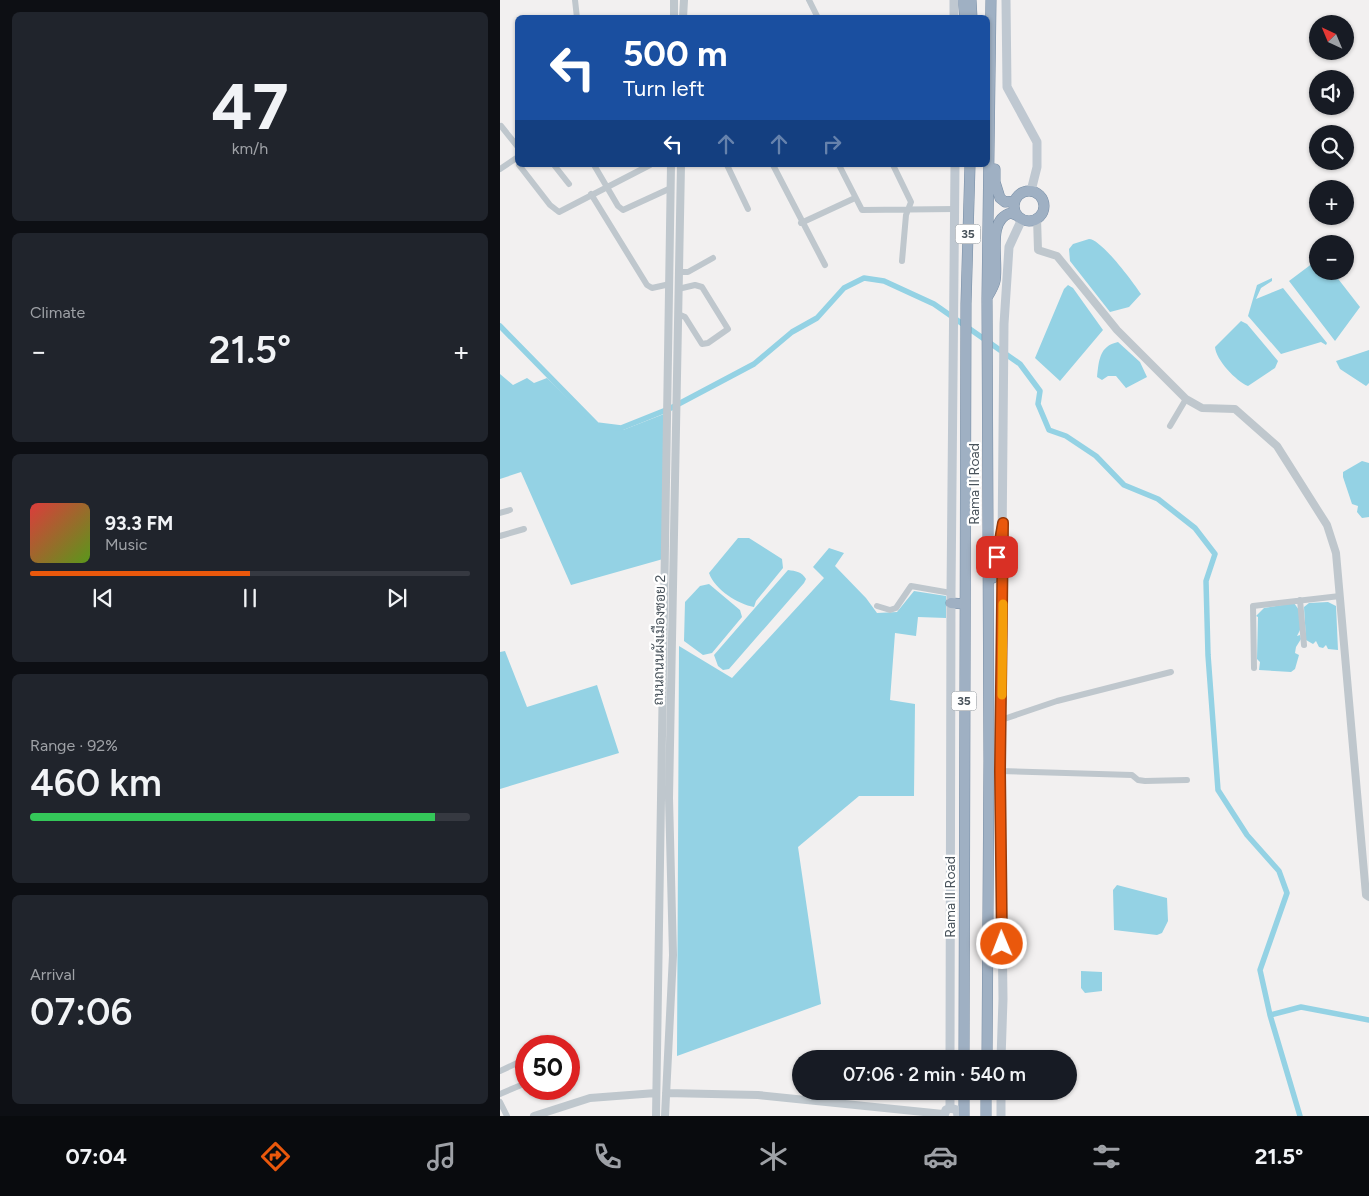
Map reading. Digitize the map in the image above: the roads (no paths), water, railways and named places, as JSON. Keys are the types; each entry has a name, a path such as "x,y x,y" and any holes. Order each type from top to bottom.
{"highway":[{"path":"963,0 965,15"},
{"path":"972,0 973,15"},
{"name":"Rama II Road","path":"990,18 991,0"},
{"path":"990,106 995,133 995,182 1000,198 1005,202 1015,201"},
{"name":"Rama II Road","path":"964,1050 966,304 970,167"},
{"name":"Rama II Road","path":"987,1050 988,167"},
{"path":"987,299 995,282 997,224 1005,214 1011,213 1020,218 1032,220 1037,218 1041,215 1044,205 1040,195 1031,190 1021,193 1015,201 1015,212 1020,218"},
{"path":"988,604 1003,523"},
{"path":"951,598 965,604"},
{"path":"954,1114 960,1100"},
{"path":"986,1100 986,1116"}],"main road":[{"path":"954,0 954,15"},
{"path":"1006,0 1007,87 1039,149 1031,190"},
{"name":"Rama II Road","path":"950,1050 951,598 955,167"},
{"path":"1001,1050 1003,999 1000,771 1004,338 1009,247 1020,218"},
{"path":"952,1100 954,1114"},
{"path":"1001,1100 1001,1116"}],"street":[{"path":"575,0 577,15"},
{"path":"674,0 674,15"},
{"path":"683,15 684,0"},
{"path":"809,0 816,15"},
{"path":"501,126 515,143"},
{"path":"500,170 515,162"},
{"path":"522,167 550,205 559,212 646,167"},
{"path":"556,167 569,184"},
{"path":"595,167 618,206 623,210 671,188"},
{"name":"ถนนถนนผังเมืองซอย 2","path":"656,1116 671,167"},
{"name":"ถนนถนนผังเมืองซอย 2","path":"665,1116 673,955 670,829 681,167"},
{"path":"727,167 748,209"},
{"path":"774,167 801,223 825,265"},
{"path":"840,167 862,210 955,209"},
{"path":"894,167 911,202 906,215 902,261"},
{"path":"591,194 647,285 652,288 670,284"},
{"path":"801,223 855,198"},
{"path":"1037,218 1038,250 1057,256 1117,330 1186,398 1202,408 1235,410 1277,446 1327,525 1336,553 1366,895 1369,897"},
{"path":"678,272 688,272 713,258"},
{"path":"678,289 695,285 702,287 728,329 708,343 702,344 685,317 678,314"},
{"path":"1170,426 1186,398"},
{"path":"500,513 510,510"},
{"path":"500,536 524,529"},
{"path":"877,606 890,610 896,608 911,586 951,598"},
{"path":"1254,668 1253,606 1340,596"},
{"path":"1300,600 1304,645"},
{"path":"1001,720 1057,701 1172,672"},
{"path":"1000,771 1132,775 1145,781 1187,780"},
{"path":"661,829 670,829"},
{"path":"500,1071 515,1064"},
{"path":"500,1094 515,1088"},
{"path":"534,1116 590,1098 656,1093"},
{"path":"666,1093 758,1095 954,1114"},
{"path":"500,1102 507,1116"}],"water":[{"path":"1089,239 1109,253 1141,294 1129,307 1110,312 1070,261 1069,249 1073,244"},
{"path":"1309,266 1309,280 1339,280 1360,307 1335,341 1289,281"},
{"path":"1272,278 1272,281 1261,288 1256,299 1283,288 1327,343 1326,345 1321,342 1281,354 1248,316 1257,285"},
{"path":"1068,285 1073,288 1103,330 1060,381 1035,358 1064,289"},
{"path":"1241,321 1247,324 1278,361 1275,368 1248,386 1238,380 1227,369 1219,358 1215,347"},
{"path":"1118,342 1140,362 1147,377 1126,388 1116,376 1108,376 1102,380 1097,377 1101,355 1107,347"},
{"path":"1369,350 1369,383 1366,386 1340,369 1336,361"},
{"path":"500,374 513,385 527,378 534,383 547,378 596,426 623,430 664,414 663,559 571,585 521,472 500,479"},
{"path":"1362,461 1369,463 1369,517 1362,518 1357,512 1358,506 1352,504 1343,472"},
{"path":"738,538 749,538 782,559 783,568 756,601 754,607 741,603 728,595 716,585 709,573"},
{"path":"829,548 844,553 835,566 866,598 877,613 897,612 914,591 946,596 946,618 918,617 916,636 895,633 890,700 915,704 914,796 859,796 798,847 821,1004 677,1056 679,646 732,678 824,578 813,567"},
{"path":"788,570 801,573 806,579 804,583 729,669 723,670 718,666 714,655"},
{"path":"709,584 740,610 742,617 712,653 703,655 684,641 685,602 700,586"},
{"path":"1328,602 1336,606 1338,650 1328,649 1326,645 1323,648 1319,647 1316,641 1313,644 1306,640 1304,607 1309,603"},
{"path":"1294,603 1299,610 1301,628 1297,636 1300,635 1301,639 1296,647 1295,653 1299,655 1295,669 1291,672 1259,670 1260,662 1257,659 1258,617 1256,616 1264,608"},
{"path":"505,651 527,707 597,685 619,753 500,789 500,652"},
{"path":"1117,885 1167,898 1168,921 1162,933 1157,935 1114,930 1113,890"},
{"path":"1081,971 1102,972 1102,991 1085,993 1081,988"}],"waterway":[{"path":"500,326 597,425 621,428 671,408 754,364 792,332 817,318 844,288 864,278 884,281 934,304 1020,364 1040,391 1038,404 1049,430 1066,436 1096,456 1124,485 1158,499 1195,528 1215,554 1206,581 1208,655 1218,790 1247,835 1279,871 1287,893 1260,970 1270,1015"},
{"path":"1300,1116 1270,1015 1301,1007 1369,1020"}]}
